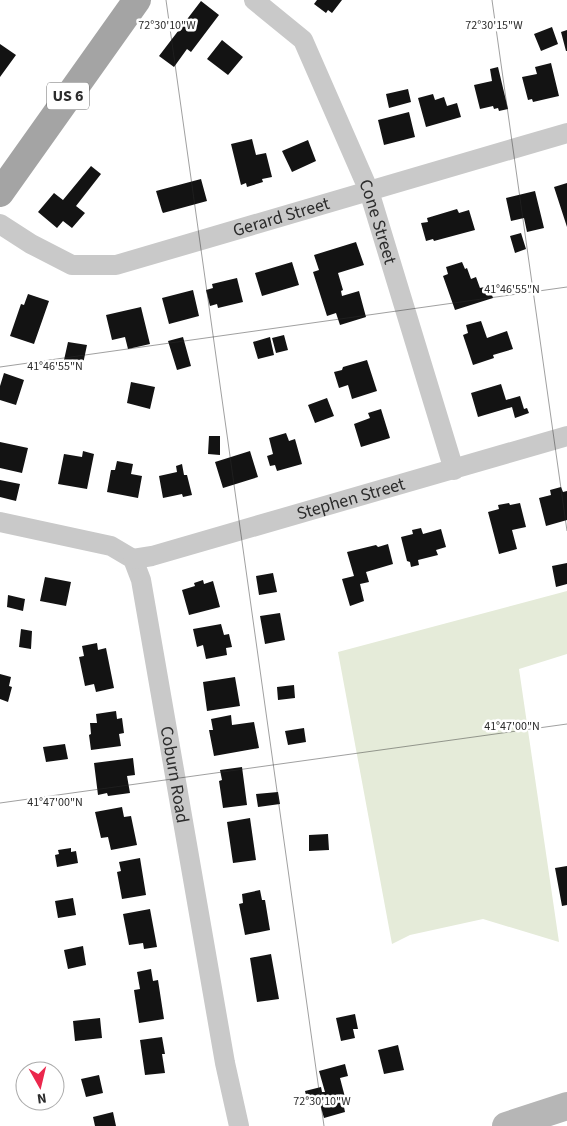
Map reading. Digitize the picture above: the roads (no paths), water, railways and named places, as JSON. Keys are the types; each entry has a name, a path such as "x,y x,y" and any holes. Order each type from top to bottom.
{"main road":[{"name":"US 6","path":"0,193 136,0"},
{"path":"506,1126 567,1106"}],"street":[{"name":"Cone Street","path":"254,0 303,40 369,191 454,470"},
{"name":"Gerard Street","path":"0,224 31,244 72,265 116,265 567,133"},
{"name":"Stephen Street","path":"133,559 152,556 567,436"},
{"path":"0,522 111,546 133,559"},
{"name":"Coburn Road","path":"133,559 141,580 223,1054 239,1126"}]}
